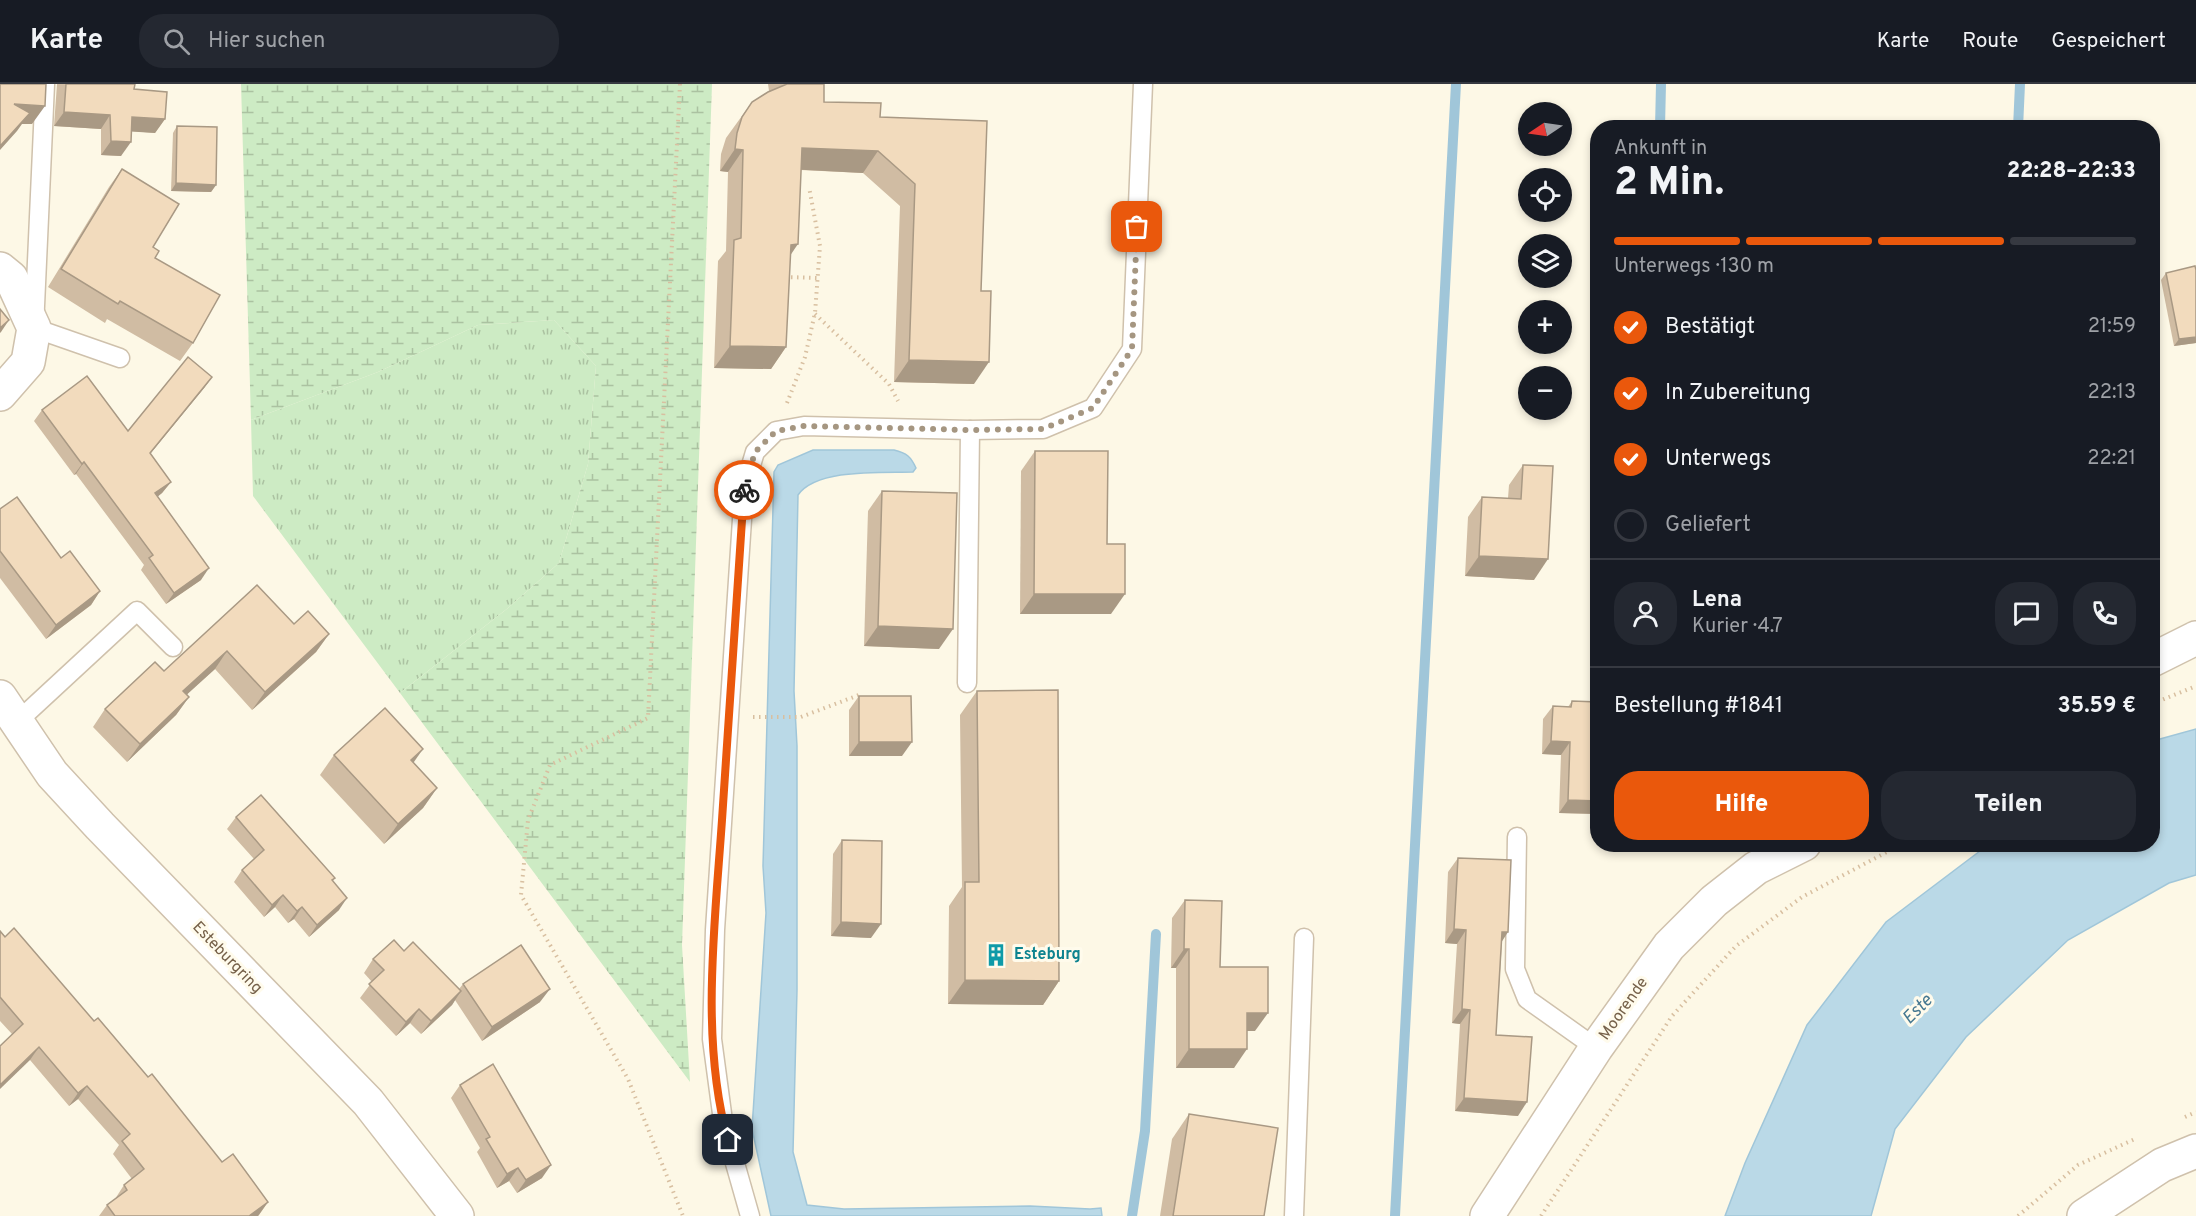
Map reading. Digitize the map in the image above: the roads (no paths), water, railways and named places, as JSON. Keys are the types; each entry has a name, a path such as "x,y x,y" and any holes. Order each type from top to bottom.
{"street":[{"path":"0,269 11,278 34,328 28,362 0,394"},
{"path":"2160,656 2196,638"},
{"name":"Esteburgring","path":"9,710 52,774 99,826 368,1102 458,1216"},
{"name":"Moorende","path":"1487,1216 1596,1048 1669,946 1714,901 1756,868 1788,852"},
{"path":"2084,1216 2162,1165 2196,1151"}],"lane":[{"path":"45,84 34,328 120,358"},
{"path":"750,1216 723,1121 712,1039 715,930 744,489 755,452 776,431 804,426 970,430 1043,429 1093,408 1132,349 1143,84"},
{"path":"967,683 970,430"},
{"path":"9,710 137,611 173,647"},
{"path":"1517,837 1515,969 1520,984 1527,999 1596,1048"},
{"path":"1294,1216 1304,938"}],"water":[{"path":"813,450 894,450 908,456 916,468 913,472 835,476 807,486 798,495 794,691 797,746 797,990 793,1152 807,1205 844,1209 1030,1206 1101,1208 1102,1216 771,1216 752,1129 766,913 763,866 774,472 778,465"},
{"name":"Este","path":"2196,729 2196,875 2169,883 2068,940 1966,1037 1895,1129 1871,1216 1725,1216 1745,1163 1807,1025 1886,922 1979,852 2160,852 2160,739"}],"waterway":[{"path":"1395,1216 1456,84"},
{"path":"1660,120 1661,84"},
{"path":"2018,120 2020,84"},
{"path":"1132,1216 1145,1131 1156,934"}],"place":[{"name":"Esteburg","path":"996,955"}]}
